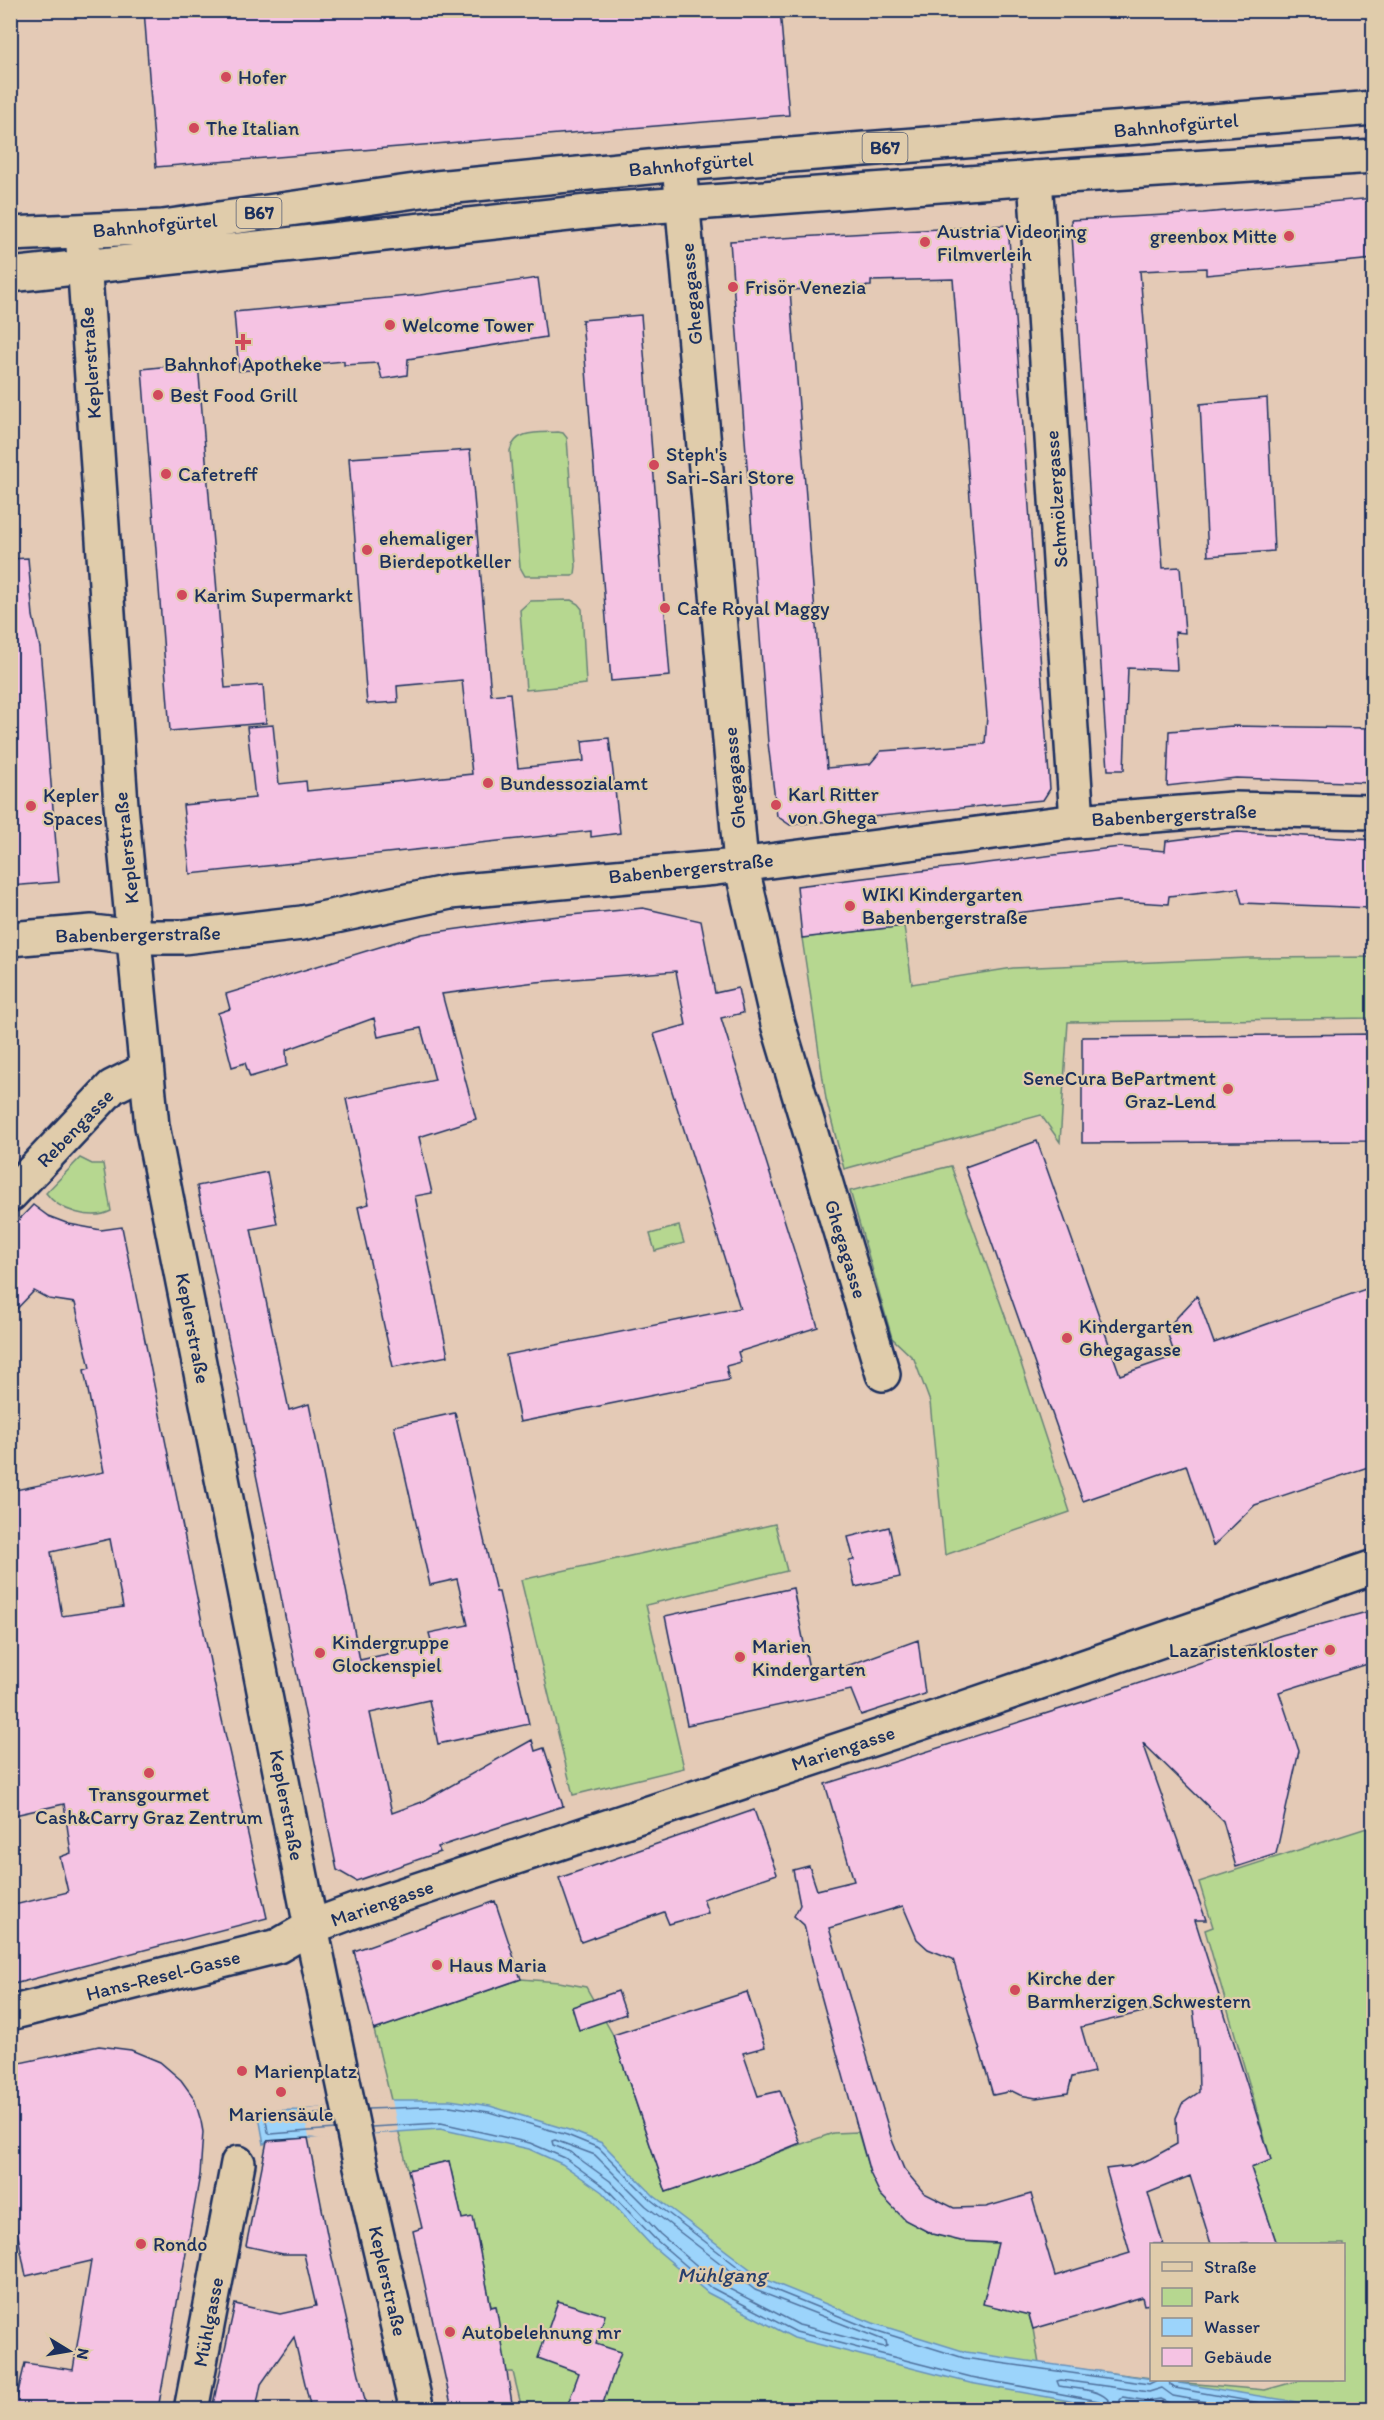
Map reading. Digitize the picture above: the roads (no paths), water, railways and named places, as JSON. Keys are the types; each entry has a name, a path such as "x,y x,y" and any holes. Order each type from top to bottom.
{"street":[{"name":"Bahnhofgürtel","path":"10,234 163,227 436,188 679,164 1374,108"},
{"name":"Bahnhofgürtel","path":"10,275 682,204 1374,156"},
{"name":"Ghegagasse","path":"679,164 741,864 778,1024 883,1374"},
{"name":"Schmölzergasse","path":"1035,178 1077,821"},
{"name":"Keplerstraße","path":"82,231 121,805 152,1125 311,1927 417,2409"},
{"name":"Babenbergerstraße","path":"10,939 92,932 135,937 183,937 302,923 450,892 741,864 1077,821 1232,808 1374,812"},
{"name":"Rebengasse","path":"10,1195 112,1087 146,1070"},
{"name":"Mariengasse","path":"311,1927 949,1713 1374,1567"},
{"name":"Hans-Resel-Gasse","path":"10,2013 278,1946 311,1927"},
{"name":"Mühlgasse","path":"190,2409 238,2163"}],"water":[{"name":"Mühlgang","path":"392,2100 450,2100 490,2106 569,2130 602,2143 654,2196 762,2278 873,2323 966,2352 1340,2409 1114,2409 970,2383 794,2338 708,2293 650,2244 602,2192 562,2164 529,2149 440,2129 267,2141 264,2144 258,2111 303,2110"}],"place":[{"name":"Hofer","path":"226,77"},
{"name":"The Italian","path":"194,128"},
{"name":"greenbox Mitte","path":"1289,236"},
{"name":"Austria Videoring Filmverleih","path":"925,242"},
{"name":"Frisör Venezia","path":"733,287"},
{"name":"Welcome Tower","path":"390,325"},
{"name":"Bahnhof Apotheke","path":"243,342"},
{"name":"Best Food Grill","path":"158,395"},
{"name":"Steph's Sari-Sari Store","path":"654,465"},
{"name":"Cafetreff","path":"166,474"},
{"name":"ehemaliger Bierdepotkeller","path":"367,550"},
{"name":"Karim Supermarkt","path":"182,595"},
{"name":"Cafe Royal Maggy","path":"665,608"},
{"name":"Bundessozialamt","path":"488,783"},
{"name":"Karl Ritter von Ghega","path":"776,805"},
{"name":"Kepler Spaces","path":"31,806"},
{"name":"WIKI Kindergarten Babenbergerstraße","path":"850,906"},
{"name":"SeneCura BePartment Graz-Lend","path":"1228,1089"},
{"name":"Kindergarten Ghegagasse","path":"1067,1338"},
{"name":"Lazaristenkloster","path":"1330,1650"},
{"name":"Kindergruppe Glockenspiel","path":"320,1653"},
{"name":"Marien Kindergarten","path":"740,1657"},
{"name":"Transgourmet Cash&Carry Graz Zentrum","path":"149,1773"},
{"name":"Haus Maria","path":"437,1965"},
{"name":"Kirche der Barmherzigen Schwestern","path":"1015,1990"},
{"name":"Marienplatz","path":"242,2071"},
{"name":"Mariensäule","path":"281,2092"},
{"name":"Rondo","path":"141,2244"},
{"name":"Autobelehnung mr","path":"450,2332"}]}
